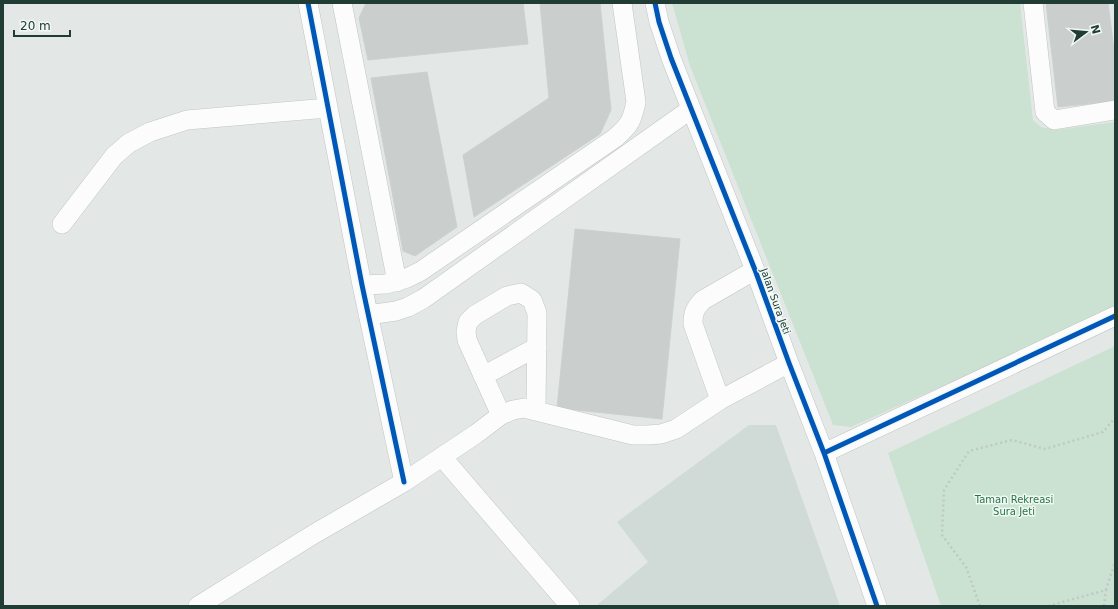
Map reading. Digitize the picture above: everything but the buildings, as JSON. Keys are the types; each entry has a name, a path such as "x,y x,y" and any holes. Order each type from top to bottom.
{"street":[{"path":"308,3 362,285 404,482"},
{"path":"342,3 397,282"},
{"path":"362,285 397,282 421,271 615,138 626,128 633,117 636,102 622,3"},
{"name":"Jalan Sura Jeti","path":"654,3 671,58 755,270 824,453 877,606"},
{"path":"1034,3 1045,112 1054,120 1115,110"},
{"path":"62,224 114,156 129,143 150,132 187,120 328,108"},
{"path":"368,314 396,311 408,307 423,299 691,109"},
{"path":"720,400 693,324 693,314 697,306 703,300 755,270"},
{"path":"501,415 467,340 466,331 468,322 475,315 507,296 521,293 532,300 537,313 536,411"},
{"path":"824,453 1115,316"},
{"path":"483,376 537,348"},
{"path":"198,606 314,534 404,482 476,434 501,415 513,410 524,408 633,435 648,436 661,434 676,429 720,400 789,363"},
{"path":"442,457 570,606"}],"path":[{"path":"980,606 966,567 942,535 944,490 969,451 1012,440 1044,449 1103,432 1115,418"},
{"path":"1104,606 1106,590 1115,562"},
{"path":"1048,606 1106,590"}],"shaded area":[{"path":"749,425 776,425 840,606 596,606 648,562 617,522"}],"green space":[{"path":"672,3 1020,3 1033,120 1041,127 1055,130 1115,122 1115,309 851,427 833,425 690,66"},
{"name":"Taman Rekreasi Sura Jeti","path":"1115,346 1115,606 941,606 888,453"}],"cycle path":[{"path":"308,3 362,285 404,482"},
{"path":"655,3 659,22 671,58 755,270 824,453 877,606"},
{"path":"824,453 1115,316"}]}
